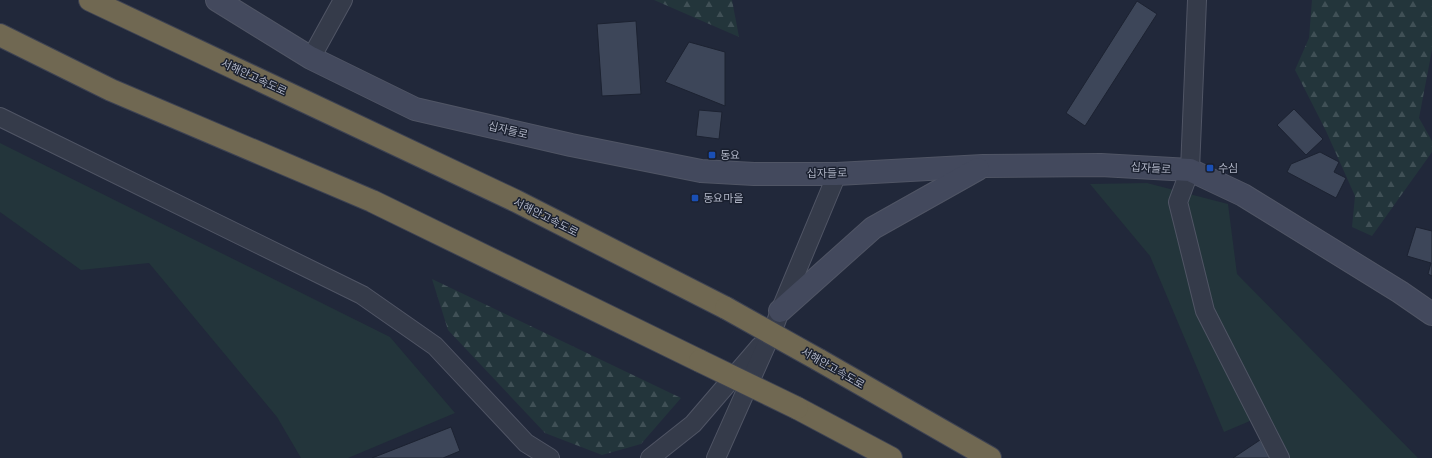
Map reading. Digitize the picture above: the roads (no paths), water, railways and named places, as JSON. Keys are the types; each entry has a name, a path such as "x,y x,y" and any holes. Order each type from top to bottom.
{"highway":[{"name":"서해안고속도로","path":"90,0 516,201 726,308 990,458"},
{"path":"0,35 111,90 372,201 797,408 890,458"}],"main road":[{"name":"십자들로","path":"217,0 311,58 415,109 701,171 754,174 837,174 984,166 1101,165 1190,170 1243,195 1400,292 1432,314"},
{"path":"777,320 873,228 984,166"}],"street":[{"path":"311,58 343,0"},
{"path":"1197,0 1190,170 1178,202 1205,311 1280,458"},
{"path":"0,116 362,295 435,346 526,443 550,458"},
{"path":"716,458 777,320 837,174"},
{"path":"650,458 693,424 777,320"}],"place":[{"name":"동요","path":"712,155"},
{"name":"수심","path":"1210,168"},
{"name":"동요마을","path":"695,198"}]}
